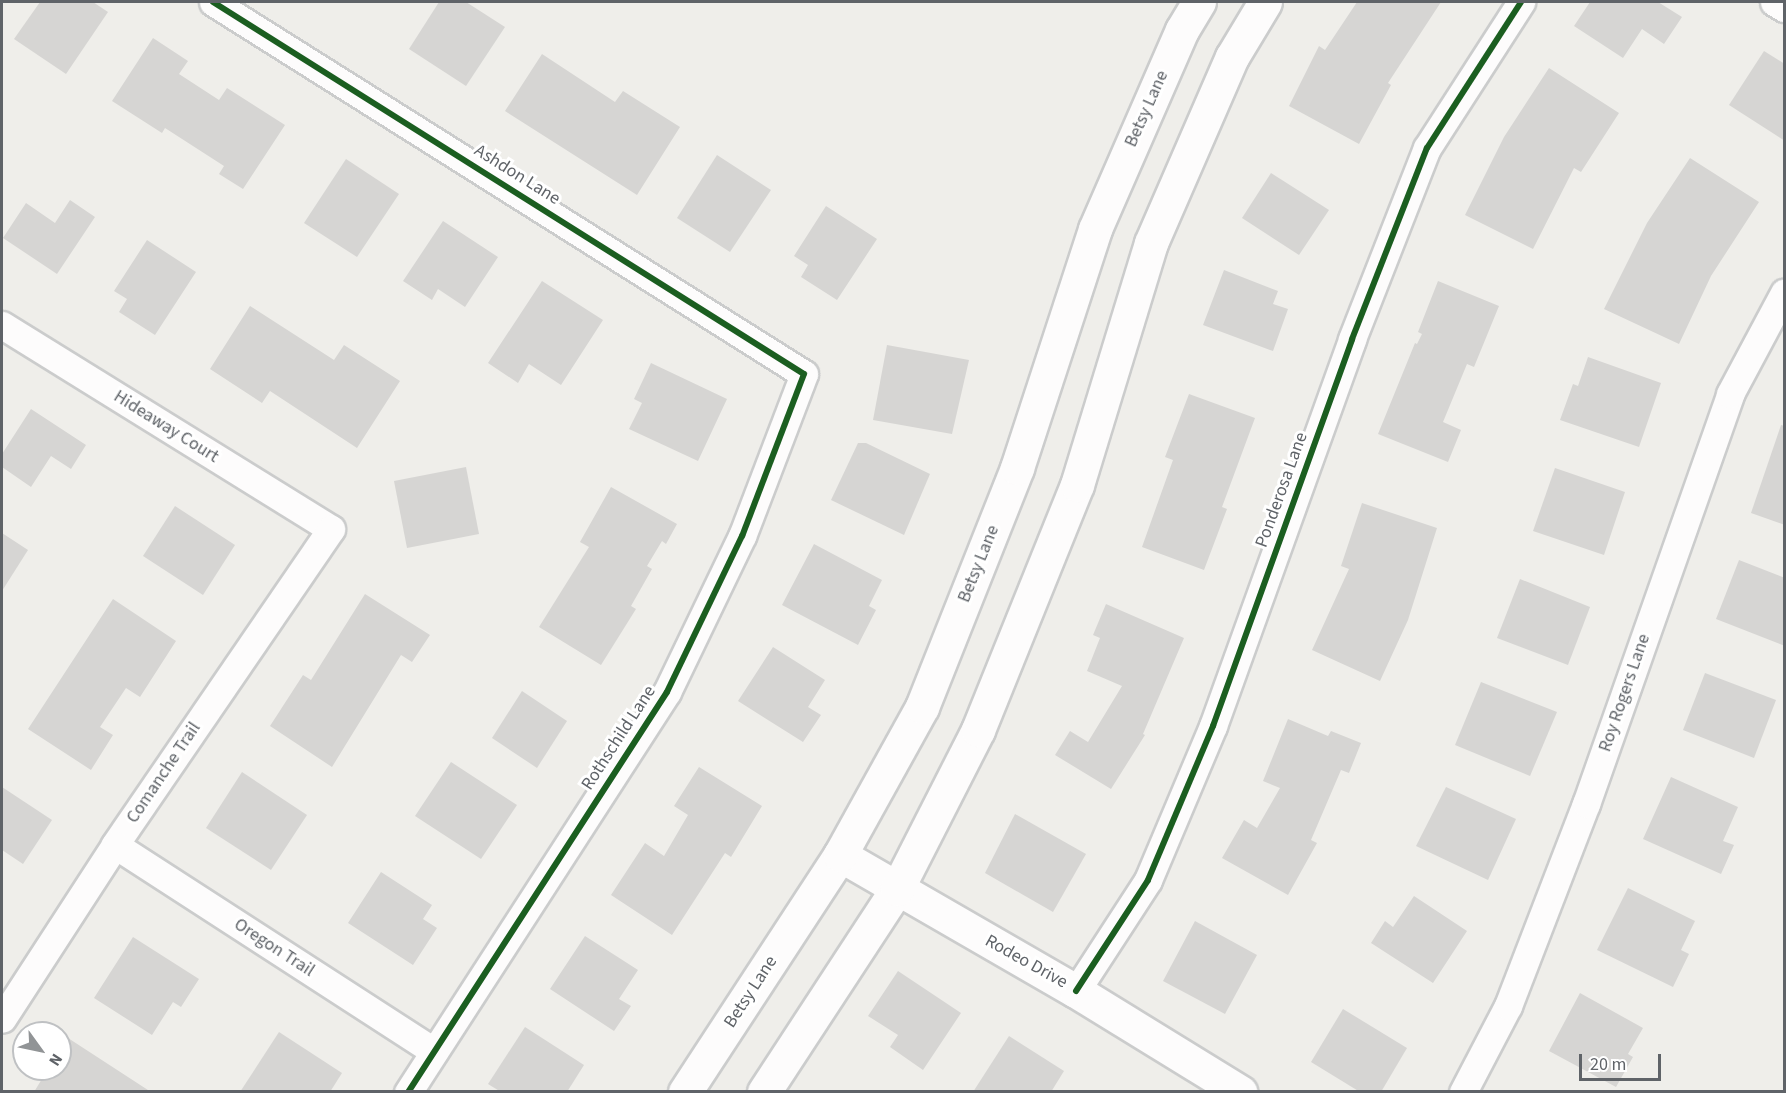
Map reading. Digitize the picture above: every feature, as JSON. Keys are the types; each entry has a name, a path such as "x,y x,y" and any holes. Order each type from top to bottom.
{"main road":[{"name":"Betsy Lane","path":"685,1092 840,855 922,707 1017,468 1095,228 1182,30 1199,2"},
{"path":"764,1092 897,889 978,730 1077,485 1151,243 1232,57 1265,2"},
{"name":"Rodeo Drive","path":"840,855 1076,991 1240,1092"}],"street":[{"name":"Ashdon Lane","path":"213,2 804,374"},
{"name":"Ponderosa Lane","path":"1076,991 1148,880 1213,726 1352,339 1427,148 1521,2"},
{"path":"1774,2 1785,8"},
{"name":"Roy Rogers Lane","path":"1463,1092 1508,1006 1574,836 1730,394 1785,293"},
{"name":"Hideaway Court","path":"2,326 331,529"},
{"name":"Rothschild Lane","path":"408,1092 668,692 742,536 804,374"},
{"name":"Comanche Trail","path":"2,1019 115,845 331,529"},
{"name":"Oregon Trail","path":"115,845 434,1051"}],"building":[{"path":"40,2 93,2 108,12 66,74 14,39"},
{"path":"439,2 466,2 505,27 466,86 409,49"},
{"path":"1357,2 1441,2 1388,83 1391,85 1359,144 1289,106 1319,46 1325,50"},
{"path":"1590,2 1658,2 1682,17 1664,44 1642,29 1623,58 1574,26"},
{"path":"153,38 188,61 179,74 219,100 227,88 285,125 243,189 219,174 224,166 165,128 162,133 112,101"},
{"path":"1764,51 1785,64 1785,141 1729,105"},
{"path":"542,54 615,102 623,91 680,127 637,195 505,111"},
{"path":"1549,68 1619,113 1581,172 1574,168 1533,249 1465,215 1504,137"},
{"path":"717,155 771,190 730,252 677,218"},
{"path":"1690,158 1759,202 1711,276 1679,344 1604,309 1647,223"},
{"path":"346,159 399,194 357,257 304,223"},
{"path":"1271,173 1329,210 1299,255 1242,218"},
{"path":"70,200 95,217 57,274 3,238 26,203 55,223"},
{"path":"826,206 877,239 837,300 801,277 808,265 794,256"},
{"path":"443,221 498,257 465,307 438,289 432,300 403,281"},
{"path":"147,240 196,272 155,335 119,312 127,299 114,291"},
{"path":"1224,270 1278,291 1273,304 1288,309 1273,351 1203,325"},
{"path":"542,281 603,320 561,385 529,364 518,383 488,363"},
{"path":"1438,281 1499,306 1474,367 1467,364 1443,422 1461,430 1448,462 1378,434 1415,343 1417,344 1422,334 1418,332"},
{"path":"250,306 334,360 344,345 400,381 357,448 270,391 262,403 210,369"},
{"path":"887,345 969,360 952,434 873,420"},
{"path":"1588,357 1661,383 1639,447 1560,420 1573,384 1578,386"},
{"path":"651,363 727,399 698,461 629,429 642,403 634,399"},
{"path":"1189,394 1255,418 1222,507 1227,509 1204,570 1142,547 1173,460 1165,457"},
{"path":"31,409 86,445 71,469 51,456 31,487 2,467 2,454"},
{"path":"1781,425 1785,426 1785,525 1751,513"},
{"path":"858,443 866,443 930,474 904,535 831,500"},
{"path":"466,467 479,534 407,548 394,481"},
{"path":"1555,468 1625,492 1604,555 1533,531"},
{"path":"611,487 677,524 666,544 662,541 647,566 652,569 631,606 636,609 601,665 539,627 589,547 580,542"},
{"path":"1362,503 1437,528 1408,620 1380,681 1312,650 1349,569 1341,566"},
{"path":"175,506 235,545 203,595 143,556"},
{"path":"2,533 28,550 2,591"},
{"path":"814,544 882,580 869,606 876,610 858,645 782,605"},
{"path":"1739,560 1785,578 1785,646 1716,619"},
{"path":"1520,579 1590,607 1568,665 1497,638"},
{"path":"365,594 430,635 412,662 401,655 332,767 270,726 303,675 311,680"},
{"path":"113,599 176,641 140,697 126,688 100,727 113,735 91,770 28,729"},
{"path":"1106,604 1184,638 1143,734 1145,735 1111,789 1055,755 1070,731 1088,742 1122,686 1087,671 1100,638 1093,635"},
{"path":"773,647 825,680 808,707 821,715 803,742 738,701"},
{"path":"1705,673 1776,700 1754,758 1683,730"},
{"path":"1481,682 1557,712 1530,776 1455,745"},
{"path":"522,691 567,721 537,768 492,738"},
{"path":"1288,719 1328,736 1331,731 1361,743 1349,773 1341,770 1311,840 1317,843 1288,895 1222,858 1244,820 1257,828 1280,788 1263,781"},
{"path":"451,762 517,805 481,859 415,816"},
{"path":"699,767 762,806 731,857 725,853 672,935 611,895 645,843 664,856 688,815 674,806"},
{"path":"242,772 307,815 271,870 206,828"},
{"path":"1671,777 1738,807 1723,841 1734,845 1721,874 1643,839"},
{"path":"2,787 52,820 23,864 2,850"},
{"path":"1446,787 1516,819 1488,880 1416,846"},
{"path":"1015,814 1086,854 1053,912 985,873"},
{"path":"381,872 432,905 423,919 437,928 413,965 348,923"},
{"path":"1628,888 1695,921 1681,950 1689,954 1673,987 1597,950"},
{"path":"1414,896 1467,931 1433,983 1371,943 1385,921 1393,927"},
{"path":"1195,921 1257,955 1225,1014 1163,981"},
{"path":"585,936 638,970 619,999 631,1006 614,1031 550,989"},
{"path":"133,937 199,979 181,1007 173,1002 152,1035 94,998"},
{"path":"898,971 961,1013 923,1070 890,1047 898,1035 868,1016"},
{"path":"1580,993 1643,1028 1628,1054 1633,1057 1616,1087 1549,1051"},
{"path":"1343,1009 1407,1048 1381,1092 1360,1092 1311,1062"},
{"path":"525,1027 584,1065 567,1092 501,1092 488,1084"},
{"path":"279,1032 342,1073 330,1092 240,1092"},
{"path":"1009,1036 1064,1071 1051,1092 973,1092"},
{"path":"72,1041 151,1092 34,1092 41,1081 72,1081"}],"cycle path":[{"path":"213,2 804,374 742,536 667,692 408,1092"},
{"path":"1076,991 1148,880 1213,726 1352,339 1427,148 1521,2"}]}
